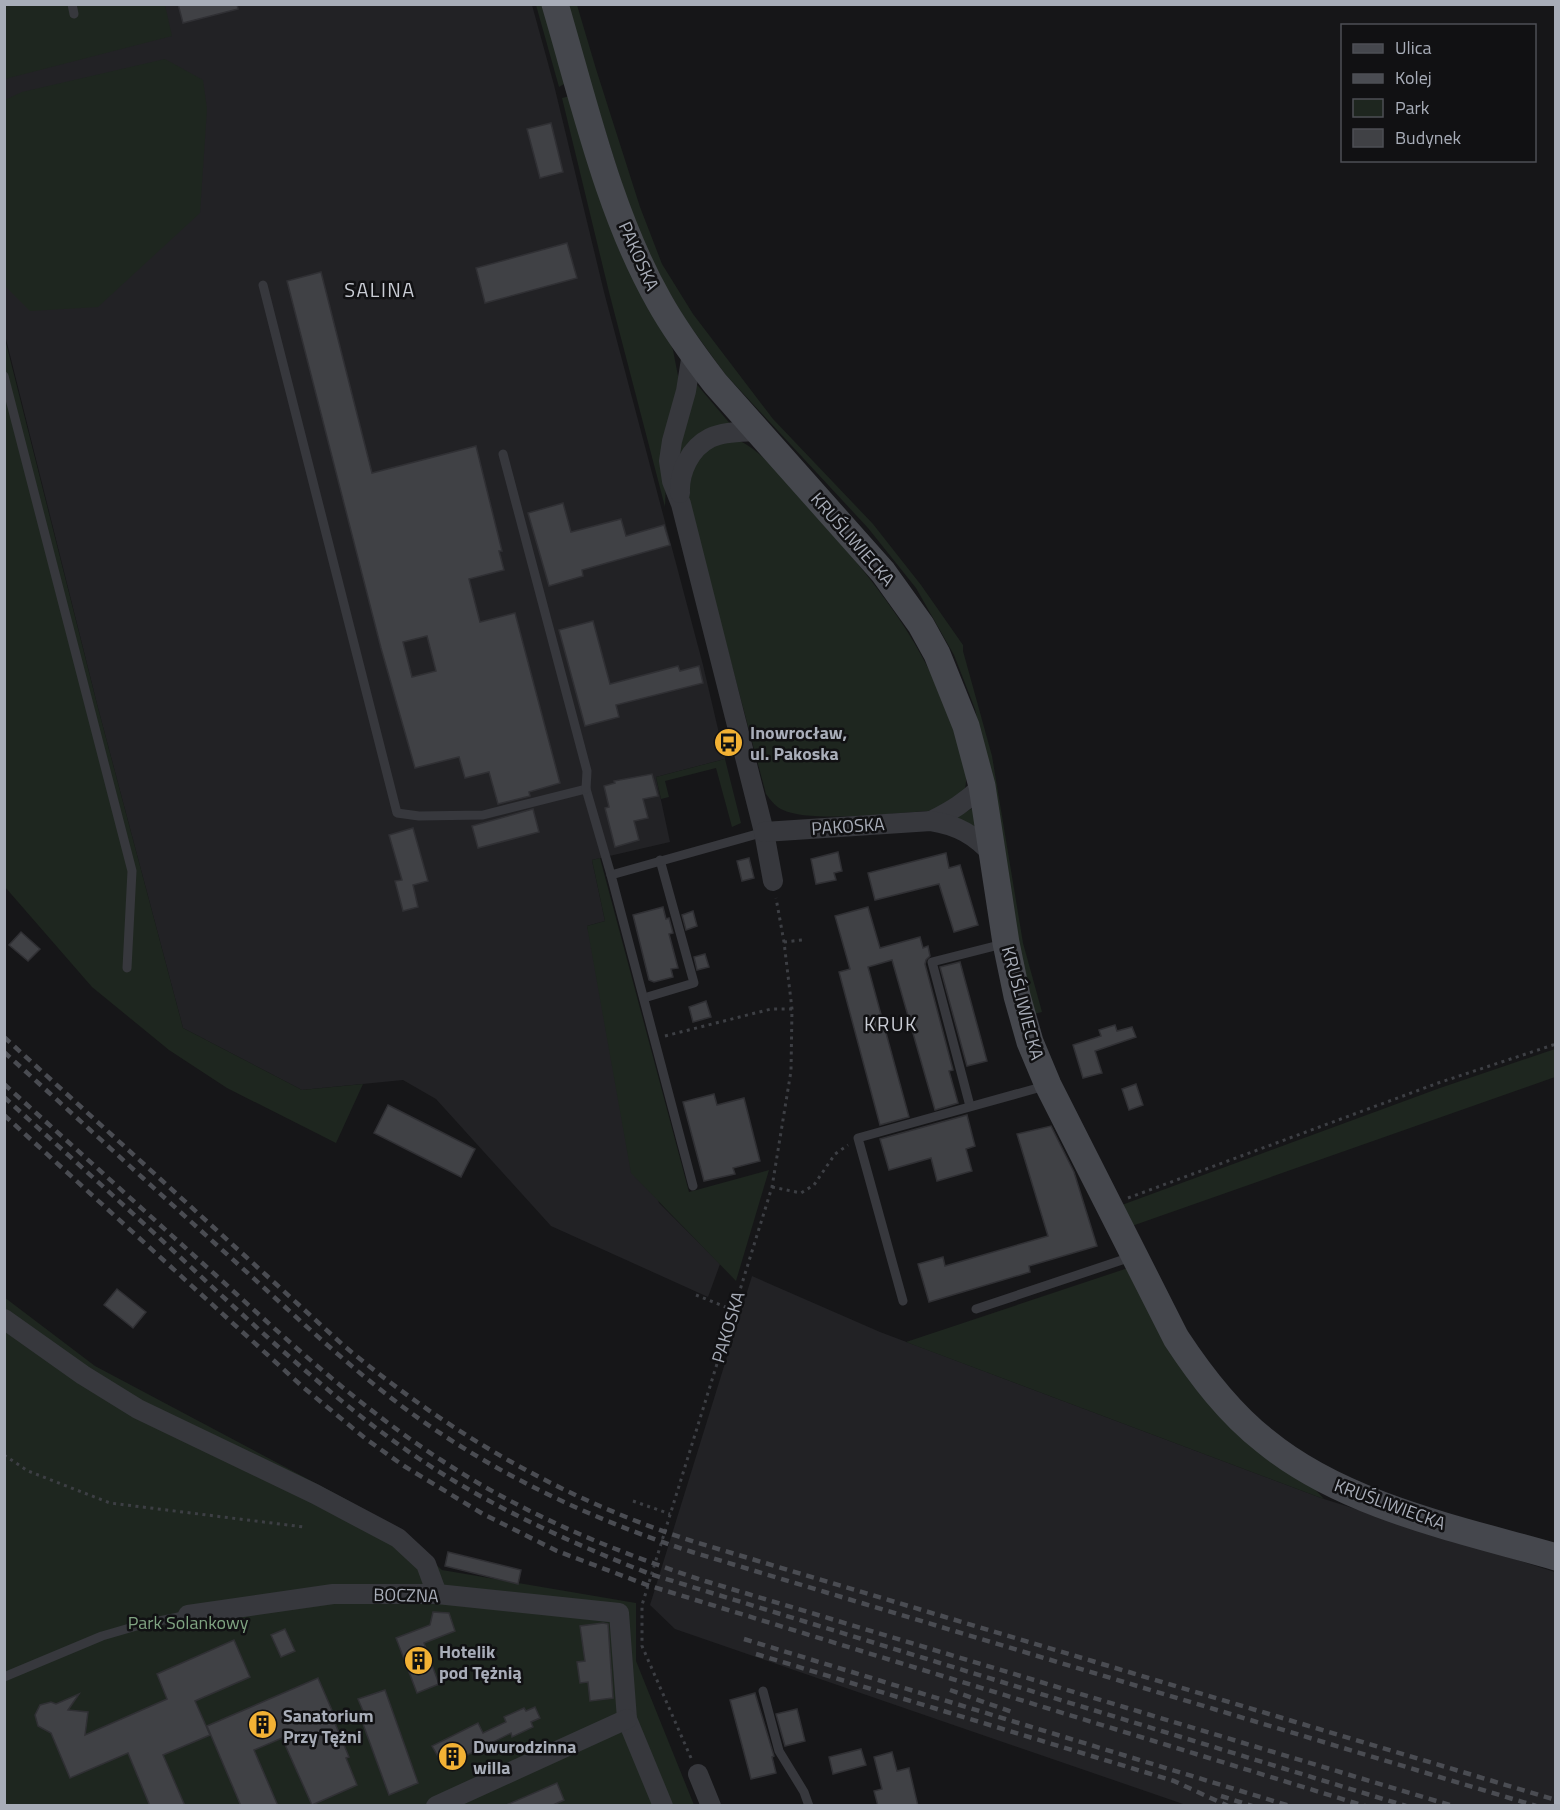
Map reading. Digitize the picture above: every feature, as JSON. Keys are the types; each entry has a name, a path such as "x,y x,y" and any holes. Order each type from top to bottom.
{"main road":[{"name":"PAKOSKA","path":"555,4 613,197 624,226 659,300 692,353"},
{"name":"KRUŚLIWIECKA","path":"692,353 757,431 883,572 921,625 937,654 966,726 982,786 1006,943 1023,1019 1034,1052 1107,1206 1161,1311 1192,1363 1226,1406 1265,1442 1306,1470 1350,1493 1399,1511 1556,1557"}],"street":[{"path":"692,353 686,391 672,441 669,461 672,481 681,504 764,832 773,881"},
{"path":"681,504 679,482 681,472 693,453 702,444 722,435 757,431"},
{"name":"PAKOSKA","path":"931,820 955,809 982,786"},
{"name":"PAKOSKA","path":"764,832 931,820 957,827 979,839 993,855"},
{"path":"4,1319 135,1412 315,1494 398,1538 426,1564 437,1594"},
{"name":"BOCZNA","path":"188,1615 333,1594 437,1594 619,1613 627,1719 663,1806"},
{"path":"436,1806 627,1719"},
{"path":"698,1774 711,1806"}],"lane":[{"path":"263,285 397,813 419,816 483,815 586,789"},
{"path":"4,376 132,871 127,968"},
{"path":"503,454 587,771 586,789 693,1186"},
{"path":"611,875 764,832"},
{"path":"644,998 694,983 660,861"},
{"path":"970,1106 932,962 1006,943"},
{"path":"903,1301 858,1138 1048,1085"},
{"path":"976,1309 1133,1256"},
{"name":"BOCZNA","path":"4,1677 102,1636 188,1615"},
{"path":"763,1691 779,1751 804,1792 809,1806"}],"path":[{"name":"PAKOSKA","path":"698,1774 642,1646 642,1605 772,1187 791,1071 792,1009 784,942 773,881"},
{"path":"784,942 802,940"},
{"path":"655,1039 771,1009 792,1009"},
{"path":"1107,1206 1438,1083 1556,1044"},
{"path":"772,1187 801,1193 814,1185 836,1154 858,1138"},
{"path":"696,1295 733,1310"},
{"path":"4,1455 28,1471 110,1503 304,1527"},
{"path":"633,1501 670,1514"}],"shaded area":[{"path":"4,5 532,5 554,85 604,292 703,665 725,759 656,777 670,842 592,860 605,921 587,926 659,1203 720,1264 708,1297 551,1226 436,1099 403,1080 302,1090 183,1028 98,708 5,335"},
{"path":"752,1276 880,1332 1324,1499 1555,1572 1555,1805 1186,1805 675,1629 650,1605"}],"green space":[{"path":"5,5 165,5 172,36 5,79"},
{"path":"536,5 543,5 566,83 559,87"},
{"path":"566,5 577,5 640,207 662,264 693,314 773,419 873,524 921,585 963,645 992,756 1023,943 1042,1012 1034,1014 1017,944 975,709 954,655 916,588 868,528 725,374 685,319 655,268 630,210"},
{"path":"165,59 203,80 207,109 200,213 98,307 30,311 6,287 5,283 5,100 22,92"},
{"path":"570,96 673,350 679,381 666,481 665,507 562,98"},
{"path":"4,335 98,708 183,1028 302,1090 363,1084 336,1143 227,1088 169,1050 92,987 5,887"},
{"path":"693,380 732,426 683,455 677,450"},
{"path":"740,441 757,452 773,468 850,554 893,610 930,671 945,704 966,772 964,792 939,809 875,815 812,816 783,810 766,794 686,493 688,475 697,458 716,446"},
{"path":"725,759 741,823 732,827 716,768 665,781 669,797 661,799 656,777"},
{"path":"975,807 978,829 954,818"},
{"path":"600,858 689,1192 769,1170 736,1281 631,1173 587,926 605,921 592,860"},
{"path":"1555,1049 1555,1077 1129,1227 1119,1206 1440,1088"},
{"path":"1131,1267 1155,1318 1324,1499 906,1342"},
{"name":"Park Solankowy","path":"4,1297 95,1366 351,1502 399,1532 442,1570 636,1603 636,1661 694,1805 5,1805"}],"building":[{"path":"178,4 237,4 238,9 183,23"},
{"path":"551,123 563,172 540,178 527,129"},
{"path":"567,243 577,278 485,303 476,268"},
{"path":"321,272 372,473 476,446 502,551 499,551 504,570 469,579 480,622 515,613 560,783 529,792 530,796 498,804 489,772 465,778 459,757 415,768 381,648 287,281","holes":["427,636 436,671 412,677 403,642"]},
{"path":"563,503 571,532 621,519 626,536 664,525 670,545 582,570 583,576 549,586 528,513"},
{"path":"593,621 610,684 678,666 680,671 699,666 703,683 616,705 619,717 585,726 559,630"},
{"path":"652,774 658,796 643,799 648,818 634,821 639,840 615,847 605,808 609,807 604,786 615,783 614,781"},
{"path":"533,809 539,832 478,848 472,826"},
{"path":"413,828 428,881 413,885 418,907 403,911 395,881 402,880 389,835"},
{"path":"838,852 842,871 834,873 836,880 816,884 811,859"},
{"path":"946,853 949,868 960,865 978,925 954,932 939,884 875,900 868,873"},
{"path":"749,858 754,878 742,881 737,861"},
{"path":"663,907 673,933 669,934 678,968 671,969 673,977 654,982 649,980 633,915"},
{"path":"868,907 880,948 920,937 923,948 928,946 930,956 925,964 953,1070 949,1071 958,1103 935,1110 892,960 868,967 909,1117 880,1125 839,972 850,969 835,916"},
{"path":"693,911 697,926 686,930 682,915"},
{"path":"21,932 40,949 28,961 9,945"},
{"path":"705,954 709,967 697,970 694,957"},
{"path":"960,962 987,1061 967,1066 940,967"},
{"path":"706,1001 711,1017 693,1022 689,1007"},
{"path":"1115,1025 1117,1031 1132,1027 1136,1037 1095,1051 1102,1073 1083,1078 1073,1045 1101,1036 1099,1030"},
{"path":"1136,1084 1143,1105 1129,1110 1122,1089"},
{"path":"714,1094 717,1105 744,1098 760,1161 733,1168 735,1174 704,1181 683,1102"},
{"path":"388,1105 475,1149 461,1177 374,1133"},
{"path":"967,1115 975,1146 966,1149 972,1171 937,1181 931,1158 889,1170 880,1139"},
{"path":"1051,1126 1074,1172 1097,1246 1029,1266 1030,1272 929,1302 918,1264 943,1257 945,1266 1048,1236 1017,1134"},
{"path":"117,1289 146,1312 133,1328 104,1305"},
{"path":"448,1552 521,1570 518,1584 445,1566"},
{"name":"Hotelik pod Tężnią","path":"433,1612 449,1613 455,1631 424,1643 439,1684 417,1693 396,1638 430,1625"},
{"path":"608,1624 613,1698 590,1701 588,1682 580,1683 577,1662 585,1661 580,1626"},
{"path":"285,1629 295,1651 281,1657 271,1635"},
{"path":"234,1640 250,1677 195,1701 210,1735 163,1755 185,1806 150,1806 128,1753 70,1778 51,1733 38,1726 35,1715 40,1705 51,1702 56,1704 79,1694 68,1710 88,1712 85,1735 167,1699 157,1674"},
{"path":"318,1678 334,1715 332,1716 349,1757 346,1758 357,1785 312,1805 282,1738 254,1750 278,1806 241,1806 207,1726"},
{"path":"385,1690 418,1783 389,1795 359,1713 363,1711 358,1699"},
{"path":"755,1693 774,1756 772,1757 776,1773 751,1779 730,1700"},
{"path":"535,1707 540,1718 531,1722 533,1727 512,1737 511,1733 444,1767 432,1746 478,1723 483,1733 506,1722 504,1717 524,1708 526,1711"},
{"path":"797,1709 805,1741 785,1746 776,1714"},
{"path":"861,1749 866,1765 833,1774 829,1757"},
{"path":"892,1752 897,1771 909,1768 918,1806 878,1806 874,1791 882,1789 874,1757"},
{"path":"557,1783 564,1800 551,1806 504,1806"}],"railway":[{"path":"4,1037 343,1345 383,1377 466,1435 553,1484 599,1506 695,1542 1556,1800"},
{"path":"4,1052 309,1329 381,1390 462,1447 557,1499 624,1528 692,1552 1536,1806"},
{"path":"4,1084 273,1327 355,1397 441,1460 536,1514 603,1544 705,1581 1453,1806"},
{"path":"4,1097 331,1393 418,1458 502,1508 560,1536 650,1574 1406,1806"},
{"path":"4,1115 304,1388 366,1439 404,1466 483,1514 557,1551 647,1585 1365,1806"},
{"path":"744,1639 1290,1806"},
{"path":"756,1654 1174,1781 1228,1806"},
{"path":"950,1690 1015,1713"},
{"path":"1221,1796 1252,1806"}],"place":[{"name":"Inowrocław, ul. Pakoska","path":"729,742"},
{"name":"Hotelik pod Tężnią","path":"418,1661"},
{"name":"Sanatorium Przy Tężni","path":"262,1725"},
{"name":"Dwurodzinna willa","path":"452,1756"}],"district":[{"name":"SALINA","path":"380,289"},
{"name":"KRUK","path":"891,1023"}]}
